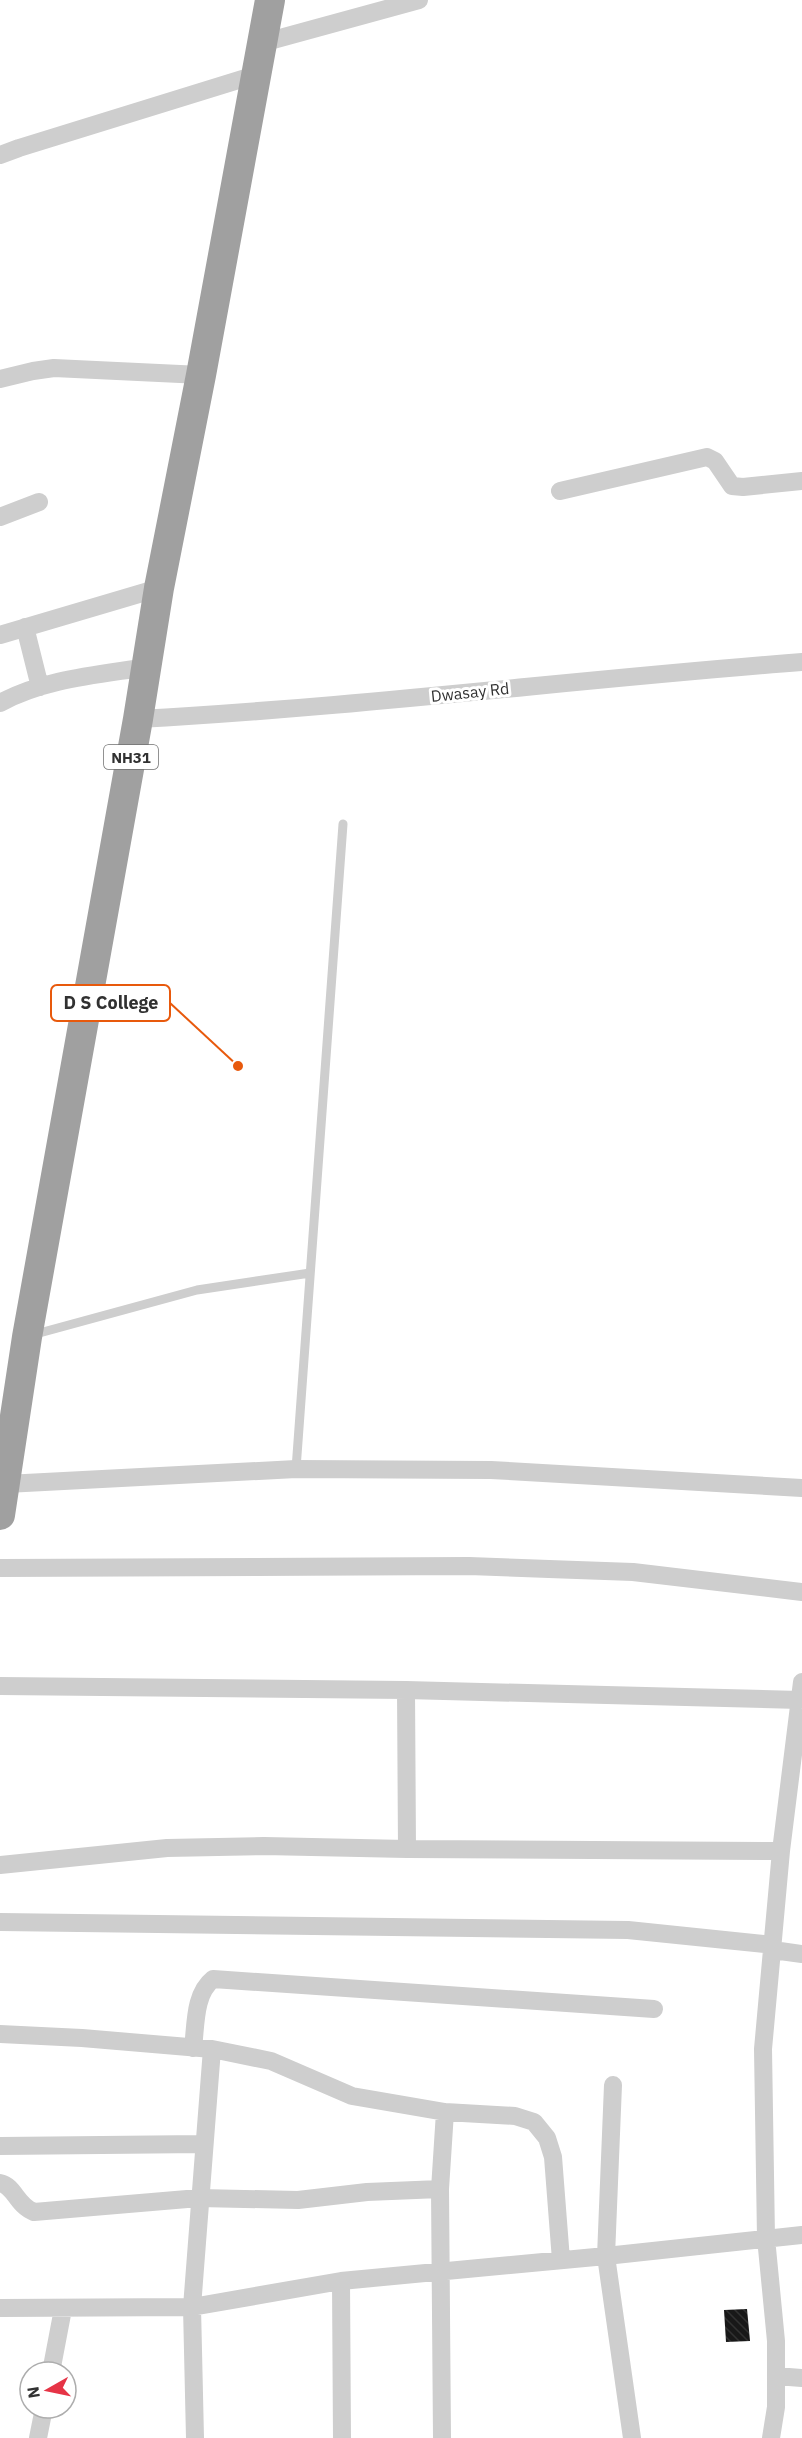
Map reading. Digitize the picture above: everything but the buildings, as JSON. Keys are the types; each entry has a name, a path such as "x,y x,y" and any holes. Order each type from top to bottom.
{"highway":[{"name":"NH31","path":"0,1515 6,1484 9,1415 27,1336 138,719 159,588 270,0"}],"street":[{"path":"262,43 419,0"},
{"path":"0,155 255,75"},
{"path":"0,379 54,368 201,375"},
{"path":"560,491 707,457 715,461 732,486 802,481"},
{"path":"0,518 39,502"},
{"path":"0,635 159,588"},
{"path":"25,627 40,687"},
{"name":"Dwasay Rd","path":"138,719 262,712 658,673 802,662"},
{"path":"0,704 15,695 40,687 147,667"},
{"path":"6,1484 296,1469 491,1470 802,1488"},
{"path":"0,1568 526,1568 633,1572 802,1592"},
{"path":"0,1686 406,1689 801,1702 781,1851 763,2049 766,2238 776,2341 776,2407 771,2438"},
{"path":"406,1689 407,1849"},
{"path":"0,1865 167,1848 299,1846 407,1849 781,1851"},
{"path":"0,1922 606,1929 689,1935 802,1954"},
{"path":"193,2048 200,1995 205,1985 213,1979 233,1978 654,2009"},
{"path":"0,2034 212,2049 271,2061 352,2097 445,2112 515,2116 534,2122 547,2138 553,2157 561,2260"},
{"path":"195,2438 192,2307 212,2049"},
{"path":"613,2085 606,2256 632,2438"},
{"path":"442,2438 440,2190 445,2112"},
{"path":"0,2146 203,2144"},
{"path":"0,2183 4,2183 13,2192 23,2207 34,2212 199,2198 298,2200 357,2193 440,2190"},
{"path":"0,2308 192,2307 341,2281 802,2235"},
{"path":"341,2281 342,2438"},
{"path":"53,2360 63,2309"},
{"path":"776,2376 802,2378"},
{"path":"38,2438 42,2420"}],"lane":[{"path":"296,1469 343,824"},
{"path":"27,1336 197,1290 310,1273"}],"place":[{"name":"D S College","path":"238,1066"}]}
